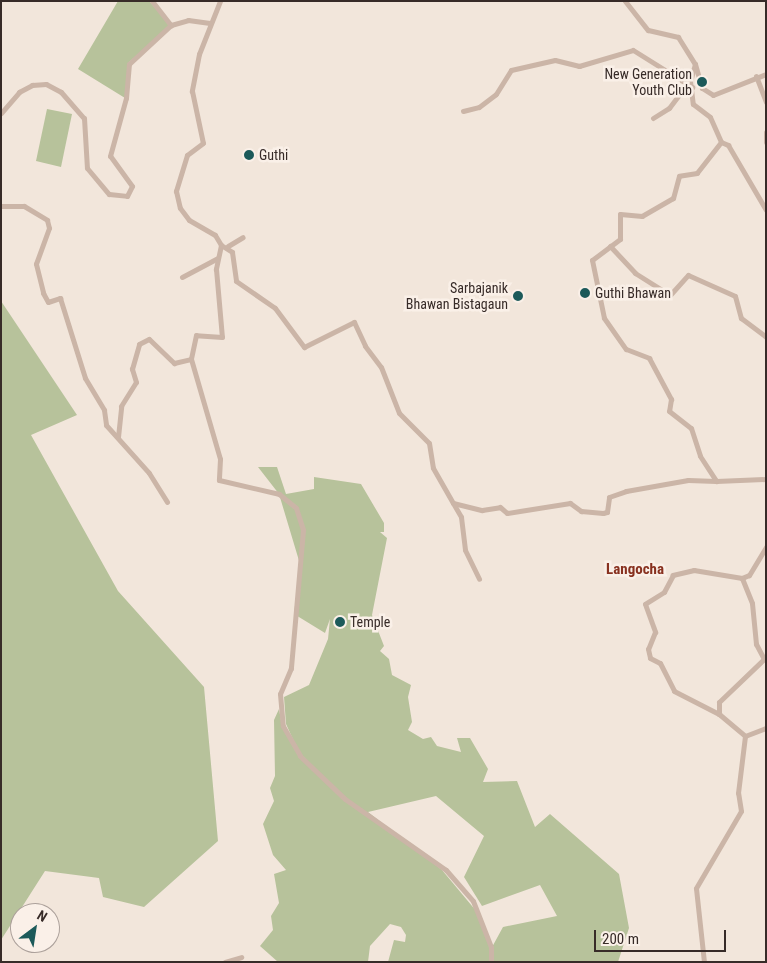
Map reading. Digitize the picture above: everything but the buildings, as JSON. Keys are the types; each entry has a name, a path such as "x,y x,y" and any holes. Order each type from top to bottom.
{"street":[{"path":"152,1 171,25"},
{"path":"220,1 210,23 192,91 203,144 187,155 176,191 180,208 190,220 215,235 221,245 217,258 222,337 196,335 191,359 220,459 219,480 279,494 296,508 303,530 290,668 280,694 284,726 300,756 345,800 446,870 473,901 491,947 491,962"},
{"path":"625,1 648,30 678,37 695,64 702,88 713,95 756,76 766,74"},
{"path":"1,114 18,92 32,85 46,84 61,92 84,118 87,168 109,194 127,196 132,186 110,156 126,98 129,64 171,25 188,20 210,23"},
{"path":"463,111 479,107 496,94 511,70 555,60 578,66 633,50 692,88"},
{"path":"695,64 692,88 693,104 713,122 721,142 728,145 766,210"},
{"path":"756,76 766,102"},
{"path":"654,118 669,108 684,87 692,88"},
{"path":"766,132 766,142"},
{"path":"716,481 700,456 691,428 670,411 671,399 649,358 626,349 604,318 592,260 620,239 620,214 642,216 673,198 679,176 697,173 721,142"},
{"path":"1,206 24,206 47,220 49,228 37,252 39,281 48,302 60,298 85,378 104,410 106,425 118,437 167,502"},
{"path":"221,245 228,246 243,237"},
{"path":"228,246 236,281 275,308 304,347 354,322 364,346 381,367 399,413 429,444 433,468 461,517 464,550 479,579"},
{"path":"610,246 635,273 670,295 688,275 735,296 741,318 766,337"},
{"path":"182,277 217,258"},
{"path":"118,437 121,406 136,382 132,368 139,344 149,339 174,363 191,359"},
{"path":"452,503 482,510 500,508 507,512 570,503 581,511 603,513 607,512 610,497 626,491 688,480 766,479"},
{"path":"745,736 718,714 674,691 660,663 650,658 648,649 655,632 645,604 664,592 673,575 694,570 742,578 749,575 766,547"},
{"path":"718,714 719,702 764,659 756,644 752,604 742,578"},
{"path":"745,736 766,728"},
{"path":"704,962 696,888 741,811 738,793 745,736"},
{"path":"224,962 242,957"}],"green space":[{"path":"118,1 149,1 171,25 128,63 125,98 78,69"},
{"path":"47,109 72,114 61,167 36,161"},
{"path":"1,301 77,415 31,435 118,591 204,687 218,841 144,907 103,897 99,878 45,871 25,903 10,903 10,926 1,940"},
{"path":"258,467 277,467 286,494 314,489 314,477 361,484 384,523 384,532 380,532 387,538 372,615 384,646 380,651 389,659 392,675 411,685 408,697 412,722 408,730 423,739 431,737 437,746 461,752 457,738 470,738 488,769 483,782 517,781 535,827 550,814 619,874 629,928 618,962 388,962 394,940 405,942 406,935 401,927 390,924 370,946 368,962 278,962 260,946 273,930 271,916 279,903 274,874 286,870 273,855 263,824 274,801 270,788 275,776 274,720 279,709 282,726 301,757 286,724 284,697 309,685 328,639 330,619 325,633 294,614 300,564 279,494","holes":["436,796 484,836 464,877 482,906 540,885 557,916 503,927 491,949 477,912 442,870 368,812"]}],"place":[{"name":"New Generation Youth Club","path":"702,82"},
{"name":"Guthi","path":"249,155"},
{"name":"Guthi Bhawan","path":"585,293"},
{"name":"Sarbajanik Bhawan Bistagaun","path":"518,296"},
{"name":"Temple","path":"340,622"}],"district":[{"name":"Langocha","path":"635,570"}]}
